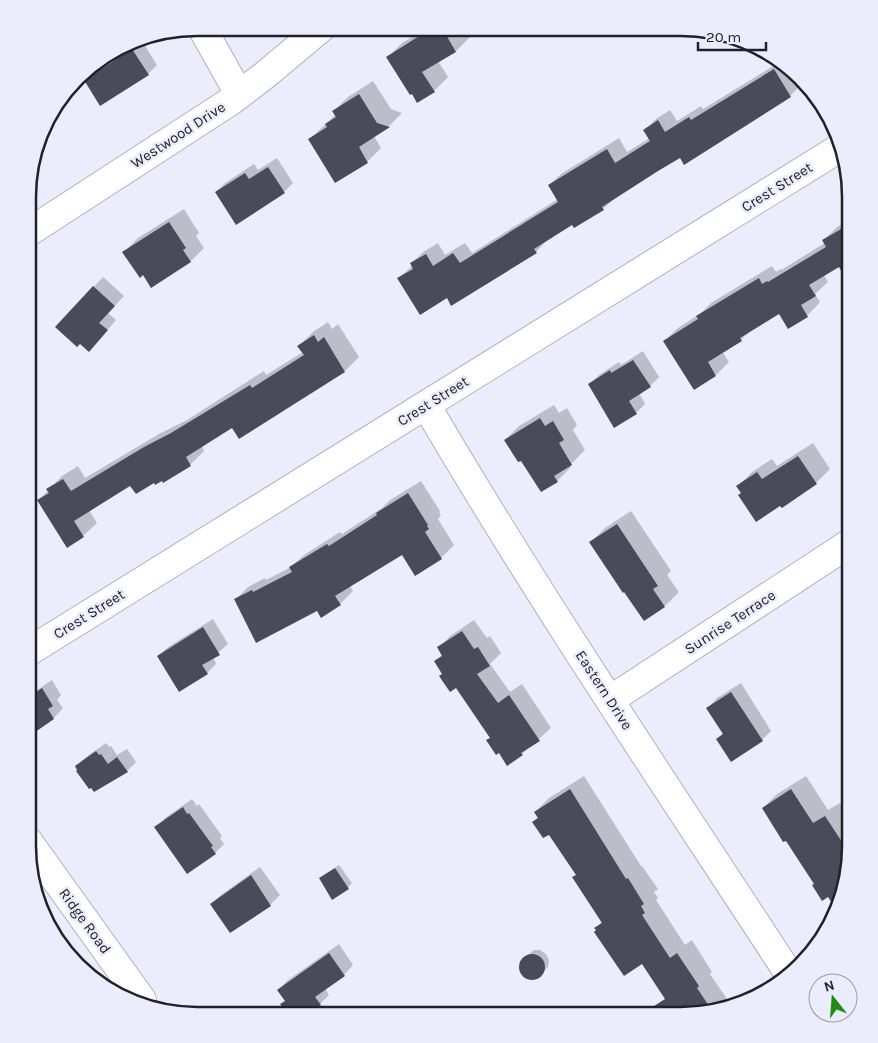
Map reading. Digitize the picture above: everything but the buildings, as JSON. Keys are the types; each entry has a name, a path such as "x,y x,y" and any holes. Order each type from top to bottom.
{"street":[{"path":"207,37 239,94"},
{"name":"Westwood Drive","path":"36,227 239,94 310,37"},
{"name":"Crest Street","path":"36,647 835,152"},
{"name":"Eastern Drive","path":"426,405 474,486 610,700 785,968"},
{"name":"Sunrise Terrace","path":"610,700 841,549"},
{"name":"Ridge Road","path":"37,853 138,995"}]}
